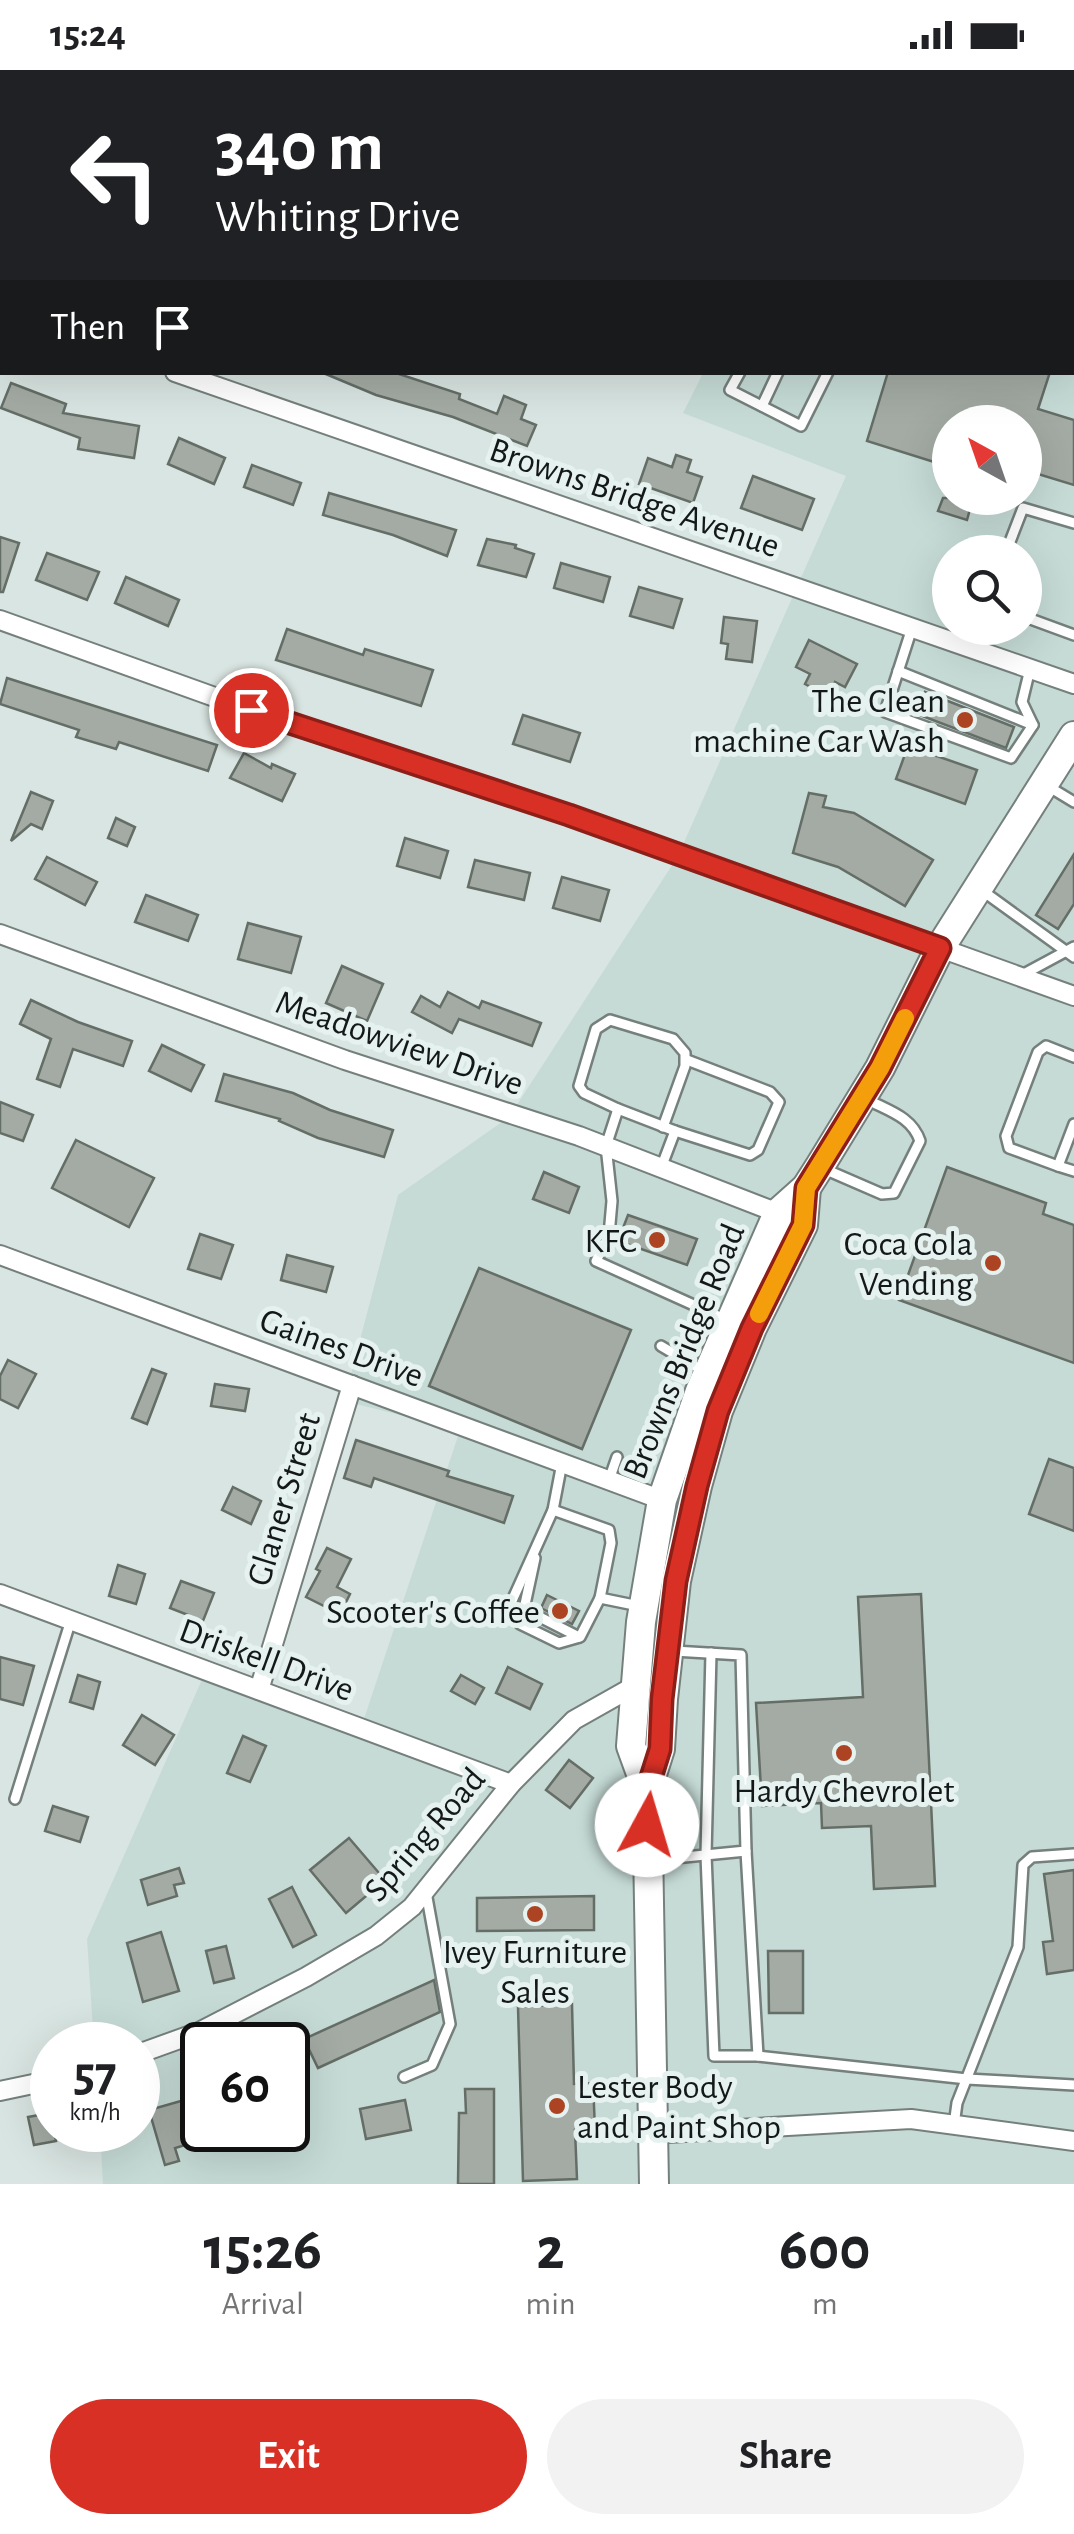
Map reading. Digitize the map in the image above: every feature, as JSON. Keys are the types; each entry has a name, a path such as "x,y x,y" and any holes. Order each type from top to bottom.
{"main road":[{"name":"Browns Bridge Road","path":"647,1790 632,1746 644,1606 662,1500 708,1373 778,1213 813,1177 880,1068 940,948 1074,736"},
{"name":"Browns Bridge Road","path":"654,2184 647,1790 660,1749 676,1581 718,1411 752,1328 803,1225 813,1177"}],"street":[{"name":"Browns Bridge Avenue","path":"184,375 1074,684"},
{"path":"0,620 287,724 569,815 1074,996"},
{"name":"Meadowview Drive","path":"0,934 345,1060 606,1146 778,1213"},
{"name":"Gaines Drive","path":"0,1255 662,1500"},
{"name":"Glaner Street","path":"259,1690 352,1385"},
{"name":"Driskell Drive","path":"0,1594 511,1784"},
{"name":"Spring Road","path":"160,2046 199,2032 306,1978 376,1936 412,1906 511,1784 574,1720 636,1685"},
{"path":"0,2091 30,2085"},
{"path":"651,2134 912,2119 1074,2141"}],"lane":[{"path":"738,375 730,390 800,426 826,375"},
{"path":"762,406 777,375"},
{"path":"1012,535 1022,508 1074,523"},
{"path":"1042,623 1074,634"},
{"path":"912,628 885,712 1011,758 1033,724"},
{"path":"1030,669 1022,702 1033,724"},
{"path":"898,671 1033,724"},
{"path":"1043,784 1074,802"},
{"path":"978,888 1071,952 1020,977"},
{"path":"663,1126 686,1060 682,1048 673,1040 618,1021 604,1021 596,1029 578,1086 584,1094 675,1131 750,1155 758,1150 778,1108 774,1094 686,1060"},
{"path":"1074,1057 1046,1046 1038,1052 1006,1136 1009,1148 1074,1171"},
{"path":"813,1177 882,1194 894,1193 920,1141 916,1128 905,1118 860,1096"},
{"path":"618,1108 606,1146 609,1235 596,1261 730,1322"},
{"path":"1058,1166 1074,1124"},
{"path":"662,1168 675,1131"},
{"path":"661,1346 708,1373"},
{"path":"609,1480 617,1456"},
{"path":"553,1510 608,1530 611,1543 600,1598 580,1637 559,1643 520,1624 512,1603 553,1510 562,1462"},
{"path":"600,1598 644,1606"},
{"path":"15,1799 71,1620"},
{"path":"668,1650 740,1655 758,2056"},
{"path":"711,1652 706,1855 714,2056 758,2056 967,2079 1074,2085"},
{"path":"646,1861 746,1851"},
{"path":"954,2125 957,2103 1018,1947 1023,1866 1032,1856 1074,1854"},
{"path":"404,2077 432,2066 450,2024 426,1890"}],"shaded area":[{"path":"702,375 1074,375 1074,2184 103,2184 101,2152 160,2152 160,2022 92,2022 87,1939 204,1675 363,1722 460,1430 344,1401 398,1195 509,1117 678,856 846,476 683,413"}],"building":[{"path":"328,375 402,375 460,394 459,399 497,414 504,396 526,405 521,419 536,425 527,446 453,417 376,395"},
{"path":"887,375 1049,375 1039,405 932,405 932,461 867,441"},
{"path":"11,383 66,404 63,413 139,426 134,458 78,449 80,438 1,408"},
{"path":"1042,410 1074,420 1074,485 1042,475"},
{"path":"179,438 225,458 214,484 168,464"},
{"path":"676,455 691,460 687,472 702,477 693,503 639,484 648,458 672,467"},
{"path":"252,465 301,483 293,505 244,487"},
{"path":"753,476 814,499 802,530 741,508"},
{"path":"329,493 456,530 447,556 323,515"},
{"path":"0,537 19,543 3,592 0,592"},
{"path":"487,539 516,545 515,548 534,554 526,577 478,565"},
{"path":"47,553 99,572 87,600 36,580"},
{"path":"561,563 610,577 603,602 554,588"},
{"path":"126,577 179,600 168,626 115,603"},
{"path":"639,587 682,599 673,628 630,616"},
{"path":"724,617 757,621 752,662 726,659 728,644 721,643"},
{"path":"287,629 363,655 365,649 433,670 421,706 276,660"},
{"path":"809,640 857,664 845,687 835,682 828,696 805,684 810,674 796,667"},
{"path":"7,678 217,745 208,771 119,742 116,749 76,737 79,730 0,704"},
{"name":"The Clean machine Car Wash","path":"925,692 1014,727 1006,748 917,714"},
{"path":"523,715 580,733 570,762 513,744"},
{"path":"908,746 977,770 965,804 896,779"},
{"path":"244,753 271,768 272,764 295,774 282,801 230,778"},
{"path":"31,792 53,801 42,829 31,824 11,841"},
{"path":"809,793 826,796 823,807 854,813 933,860 905,906 838,867 793,853"},
{"path":"116,818 135,827 127,846 108,838"},
{"path":"405,838 448,851 440,878 397,866"},
{"path":"1074,854 1074,904 1058,929 1036,915"},
{"path":"47,857 97,882 85,905 35,879"},
{"path":"475,860 530,873 524,900 468,887"},
{"path":"562,877 609,890 600,921 553,908"},
{"path":"146,895 198,915 188,941 135,922"},
{"path":"248,923 301,937 291,973 238,959"},
{"path":"342,966 383,984 367,1021 326,1003"},
{"path":"448,992 479,1008 482,1001 541,1023 532,1046 459,1019 452,1033 412,1012 421,996 440,1007"},
{"path":"31,1000 132,1041 123,1066 73,1049 60,1087 37,1079 51,1039 20,1024"},
{"path":"162,1045 204,1065 191,1091 149,1071"},
{"path":"224,1074 293,1093 330,1110 393,1130 384,1157 318,1138 280,1119 216,1101"},
{"path":"0,1102 33,1115 23,1141 0,1133"},
{"path":"76,1140 154,1178 129,1227 52,1188"},
{"name":"Coca Cola Vending","path":"947,1167 1046,1203 1043,1214 1074,1225 1074,1363 899,1300"},
{"path":"544,1172 579,1187 569,1213 533,1199"},
{"name":"KFC","path":"628,1215 697,1239 687,1265 618,1241"},
{"path":"200,1234 233,1245 221,1279 188,1269"},
{"path":"287,1255 333,1267 326,1292 281,1280"},
{"path":"479,1268 631,1330 582,1449 429,1386"},
{"path":"8,1360 36,1374 18,1408 0,1399 0,1376"},
{"path":"152,1369 166,1374 147,1424 132,1418"},
{"path":"215,1384 249,1389 245,1411 211,1406"},
{"path":"356,1440 449,1471 447,1476 513,1496 504,1523 374,1478 371,1487 344,1478"},
{"path":"1049,1459 1074,1468 1074,1531 1029,1514"},
{"path":"233,1487 261,1501 251,1524 222,1510"},
{"path":"327,1548 351,1559 337,1587 350,1594 340,1614 306,1597"},
{"path":"118,1565 145,1574 136,1604 109,1596"},
{"path":"181,1581 214,1593 203,1621 170,1608"},
{"name":"Hardy Chevrolet","path":"921,1594 935,1886 874,1889 871,1826 822,1828 821,1803 762,1806 756,1703 863,1697 858,1597"},
{"path":"547,1595 579,1611 572,1624 541,1608"},
{"path":"0,1657 34,1666 23,1705 0,1699"},
{"path":"508,1667 542,1684 530,1709 496,1693"},
{"path":"78,1675 100,1682 93,1709 70,1702"},
{"path":"461,1675 484,1688 475,1704 451,1691"},
{"path":"142,1715 174,1735 155,1765 123,1745"},
{"path":"243,1736 266,1746 250,1782 227,1773"},
{"path":"569,1760 593,1778 570,1808 546,1790"},
{"path":"53,1806 88,1817 80,1842 45,1831"},
{"path":"349,1838 385,1880 346,1913 310,1870"},
{"path":"179,1868 184,1883 174,1885 177,1896 148,1905 141,1880"},
{"path":"1074,1870 1074,1970 1047,1974 1043,1942 1053,1941 1044,1874"},
{"path":"292,1887 316,1935 293,1947 269,1899"},
{"name":"Ivey Furniture Sales","path":"594,1896 594,1930 477,1931 477,1898"},
{"path":"161,1932 179,1991 143,2002 127,1943"},
{"path":"226,1946 234,1978 214,1983 206,1951"},
{"path":"768,1951 803,1951 803,2013 769,2013"},
{"path":"434,1980 440,2012 318,2068 310,2051 310,2036"},
{"name":"Lester Body and Paint Shop","path":"572,2004 574,2084 593,2083 595,2129 575,2130 577,2179 523,2181 518,2007"},
{"path":"465,2089 494,2089 494,2184 458,2184 459,2113 466,2113"},
{"path":"405,2100 411,2130 366,2139 360,2109"},
{"path":"180,2101 180,2147 175,2148 179,2161 165,2165 160,2148 160,2107"}],"slow traffic":[{"path":"759,1314 803,1225 806,1188 880,1068 905,1018"}],"place":[{"name":"The Clean machine Car Wash","path":"965,720"},
{"name":"KFC","path":"657,1240"},
{"name":"Coca Cola Vending","path":"993,1263"},
{"name":"Scooter's Coffee","path":"560,1611"},
{"name":"Hardy Chevrolet","path":"844,1753"},
{"name":"Ivey Furniture Sales","path":"535,1914"},
{"name":"Lester Body and Paint Shop","path":"557,2106"}],"route":[{"path":"251,710 569,815 940,948 880,1068 806,1188 803,1225 752,1328 718,1411 676,1581 660,1749 647,1790 647,1825"}]}
